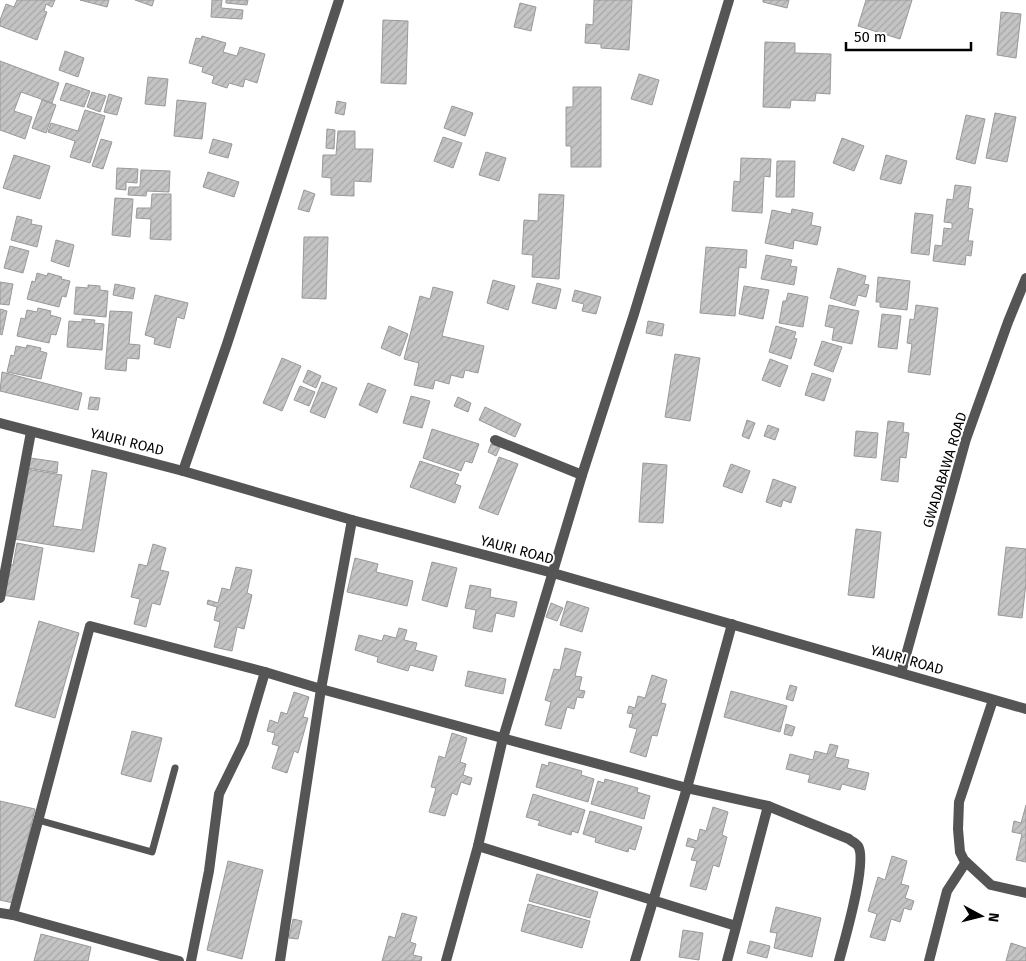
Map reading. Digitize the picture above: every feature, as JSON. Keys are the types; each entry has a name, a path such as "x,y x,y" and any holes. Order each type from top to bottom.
{"street":[{"path":"183,471 227,344 339,0"},
{"path":"446,961 478,846 503,738 729,0"},
{"name":"GWADABAWA ROAD","path":"901,673 966,439 1008,322 1026,278"},
{"name":"YAURI ROAD","path":"0,423 183,471 352,520 554,573 1026,709"},
{"path":"0,598 31,432"},
{"path":"496,440 582,475"},
{"path":"280,961 321,689 352,520"},
{"path":"635,961 687,788 732,624"},
{"path":"13,915 90,626 266,672 321,689 687,788 768,806 848,839 858,846 861,857 851,917 839,961"},
{"path":"191,961 208,871 218,794 244,743 266,672"},
{"path":"993,700 960,802 958,829 960,852 966,862 991,885 1026,893"},
{"path":"727,961 768,806"},
{"path":"478,846 736,926"},
{"path":"929,961 946,891 966,862"},
{"path":"0,913 179,961"}],"lane":[{"path":"38,820 152,852 175,768"}],"building":[{"path":"17,0 55,0 52,7 46,4 44,11 47,12 37,40 0,26 0,20 6,4 14,7"},
{"path":"80,0 109,0 107,7"},
{"path":"135,0 154,0 152,6"},
{"path":"212,0 222,0 221,8 243,10 242,19 211,17"},
{"path":"226,0 248,0 247,5 226,3"},
{"path":"594,0 632,0 629,50 601,48 601,44 585,43 586,24 593,25"},
{"path":"763,0 789,0 787,8 763,2"},
{"path":"866,0 912,0 900,39 858,26"},
{"path":"520,3 536,7 531,31 514,27"},
{"path":"1001,12 1021,14 1016,58 997,55"},
{"path":"383,20 408,21 406,84 381,83"},
{"path":"202,36 226,43 223,52 237,56 240,47 265,54 257,83 245,79 243,87 229,83 227,88 212,83 214,76 202,72 203,67 189,63 196,38 201,39"},
{"path":"765,42 795,43 795,53 831,54 830,94 816,93 815,101 791,100 790,108 763,107"},
{"path":"65,51 84,58 78,77 59,70"},
{"path":"0,61 59,83 52,103 21,92 14,111 32,117 25,139 0,130"},
{"path":"639,74 659,80 652,105 631,99"},
{"path":"148,77 168,79 165,106 145,104"},
{"path":"66,83 90,91 84,107 60,100"},
{"path":"573,87 601,87 601,167 571,167 571,146 566,146 566,107 573,107"},
{"path":"92,92 106,96 100,112 87,107"},
{"path":"109,94 122,98 117,115 104,112"},
{"path":"42,100 56,105 46,133 32,128"},
{"path":"177,100 206,103 202,139 174,136"},
{"path":"337,101 346,103 344,115 335,113"},
{"path":"452,106 473,113 465,136 444,128"},
{"path":"85,110 105,116 90,163 70,157 75,141 48,132 51,123 78,131"},
{"path":"995,113 1016,117 1007,162 986,158"},
{"path":"966,115 985,119 975,164 956,159"},
{"path":"327,129 335,130 334,149 326,148"},
{"path":"338,131 355,131 355,149 373,149 371,182 354,181 354,196 331,195 331,178 322,177 323,155 336,155"},
{"path":"443,137 462,143 453,168 434,161"},
{"path":"842,138 864,146 854,171 833,163"},
{"path":"101,139 112,142 103,169 92,166"},
{"path":"213,139 232,144 228,158 209,153"},
{"path":"486,152 506,158 499,181 479,175"},
{"path":"14,155 50,166 40,199 3,188"},
{"path":"886,155 907,161 901,184 880,179"},
{"path":"741,158 771,159 770,177 764,176 762,213 732,211 734,181 740,182"},
{"path":"777,161 795,161 794,197 776,197"},
{"path":"117,168 138,169 137,183 126,182 126,190 116,189"},
{"path":"141,170 170,171 169,192 147,191 146,196 128,195 129,187 140,187"},
{"path":"208,172 239,182 234,197 203,187"},
{"path":"955,185 971,187 968,208 973,209 968,241 973,241 971,256 966,255 965,265 933,261 935,245 942,246 944,228 952,229 952,223 944,222 947,199 953,200"},
{"path":"304,190 315,194 309,212 298,209"},
{"path":"152,194 171,194 171,240 150,239 151,219 136,218 137,208 151,208"},
{"path":"539,194 564,195 559,279 532,277 533,255 522,254 524,220 538,221"},
{"path":"115,198 133,199 130,237 112,235"},
{"path":"792,209 813,213 811,225 821,227 817,245 794,240 793,249 765,243 772,210 791,214"},
{"path":"915,213 933,215 929,255 911,253"},
{"path":"17,216 32,220 31,224 42,226 37,247 11,240"},
{"path":"304,237 328,237 326,299 302,298"},
{"path":"56,240 74,245 69,267 51,261"},
{"path":"10,246 29,251 23,273 4,268"},
{"path":"706,247 747,250 746,268 739,267 735,316 700,313"},
{"path":"766,255 792,260 790,266 797,267 794,285 761,279"},
{"path":"838,268 866,276 864,284 869,285 866,297 858,295 855,306 830,298"},
{"path":"37,273 47,276 48,273 70,281 66,297 62,296 59,307 27,299 32,281 35,282"},
{"path":"878,277 910,281 907,310 880,307 880,302 876,302"},
{"path":"493,280 515,286 508,310 487,303"},
{"path":"0,282 13,284 9,305 0,304"},
{"path":"537,283 561,289 556,309 532,303"},
{"path":"115,284 135,288 133,299 113,295"},
{"path":"88,285 100,286 100,290 108,291 106,317 74,314 76,287 88,288"},
{"path":"744,286 769,290 763,319 739,314"},
{"path":"433,287 453,292 442,336 484,346 478,373 465,370 463,378 451,375 449,384 435,380 433,389 414,385 419,363 404,359 420,296 430,299"},
{"path":"575,290 601,297 596,314 582,311 584,304 572,301"},
{"path":"788,293 808,297 803,327 779,323 783,301 786,301"},
{"path":"155,295 188,303 184,319 177,317 170,348 154,344 155,338 145,335"},
{"path":"829,305 859,311 852,344 832,340 834,328 825,326"},
{"path":"916,305 938,308 930,375 908,372 912,344 907,343 910,319 914,320"},
{"path":"38,308 51,311 50,315 61,318 56,335 51,334 49,343 17,336 21,318 25,319 27,310 37,312"},
{"path":"0,309 7,311 2,335 0,334"},
{"path":"110,311 132,312 129,344 140,345 139,359 127,358 126,371 105,369"},
{"path":"882,314 901,316 897,349 878,347"},
{"path":"82,319 95,320 94,323 104,324 102,350 67,347 69,321 82,322"},
{"path":"648,321 664,324 662,336 646,333"},
{"path":"389,326 408,334 400,356 381,348"},
{"path":"776,326 796,332 794,338 797,339 791,359 769,352"},
{"path":"822,341 842,347 833,372 814,365"},
{"path":"27,345 41,348 40,351 47,353 41,379 7,372 11,355 14,356 16,346 26,348"},
{"path":"675,354 700,358 690,421 665,417"},
{"path":"282,358 301,366 282,411 263,403"},
{"path":"770,359 788,366 780,387 762,380"},
{"path":"308,370 321,376 316,388 303,382"},
{"path":"2,372 82,393 78,410 0,391"},
{"path":"812,373 831,379 824,401 805,395"},
{"path":"322,382 337,388 325,418 310,412"},
{"path":"368,383 386,390 377,413 359,405"},
{"path":"300,386 315,392 309,406 294,400"},
{"path":"411,396 430,401 422,428 403,423"},
{"path":"90,397 100,398 98,410 88,409"},
{"path":"458,397 471,403 468,412 454,406"},
{"path":"485,407 521,424 515,437 479,420"},
{"path":"747,420 755,423 749,439 742,436"},
{"path":"888,421 904,423 903,432 909,433 906,458 900,457 898,482 881,480"},
{"path":"768,425 779,429 775,440 764,436"},
{"path":"432,429 479,444 472,463 465,461 461,471 423,458"},
{"path":"856,431 878,433 876,458 854,456"},
{"path":"491,444 500,447 496,456 488,452"},
{"path":"499,457 518,464 498,515 479,508"},
{"path":"30,458 58,462 57,473 28,468"},
{"path":"420,461 459,474 455,484 461,486 455,503 410,487"},
{"path":"643,463 667,465 663,523 639,522"},
{"path":"731,464 750,471 742,493 723,486"},
{"path":"26,469 62,475 53,526 82,530 92,470 107,473 94,552 14,539"},
{"path":"773,479 796,487 791,503 783,500 781,507 766,502"},
{"path":"856,529 881,532 874,598 848,595"},
{"path":"17,543 43,548 34,600 2,595 7,564 13,565"},
{"path":"153,544 166,548 160,570 169,572 160,605 152,603 146,627 134,624 140,599 131,597 139,564 147,566"},
{"path":"1006,547 1026,549 1026,583 1022,618 998,615"},
{"path":"355,558 378,564 376,572 413,581 407,606 347,592"},
{"path":"432,562 457,568 447,607 422,600"},
{"path":"236,567 252,570 247,593 252,595 244,629 237,627 232,651 214,647 220,622 214,620 217,607 207,604 208,600 218,603 222,588 230,590"},
{"path":"470,585 491,589 490,597 517,602 514,617 496,613 492,632 473,628 476,610 465,608"},
{"path":"567,601 589,608 582,632 560,625"},
{"path":"551,603 563,608 557,621 546,617"},
{"path":"39,621 79,633 55,718 15,706"},
{"path":"399,628 407,630 404,640 417,643 415,650 437,656 433,671 410,665 408,671 377,662 378,657 355,650 359,635 382,641 384,635 396,638"},
{"path":"565,648 581,652 575,676 582,677 579,690 585,691 583,698 577,697 574,709 567,707 561,729 545,725 551,702 545,700 554,669 560,670"},
{"path":"468,671 506,679 503,694 465,686"},
{"path":"652,675 667,680 661,703 666,704 657,736 652,735 646,757 630,752 637,729 629,727 633,714 627,713 629,706 635,708 638,696 645,698"},
{"path":"790,685 797,687 793,701 786,699"},
{"path":"731,691 787,706 780,732 724,717"},
{"path":"294,692 309,697 303,717 308,718 298,753 294,751 287,773 272,768 279,746 272,744 275,733 267,731 270,720 278,723 281,712 287,714"},
{"path":"786,724 795,727 792,736 784,734"},
{"path":"132,731 162,738 151,782 121,774"},
{"path":"452,733 467,738 460,762 466,764 463,775 472,778 470,785 461,782 457,795 452,793 445,816 429,812 436,788 431,787 439,756 445,758"},
{"path":"830,744 838,746 835,757 849,760 847,768 869,773 865,790 842,784 840,790 808,782 810,775 786,769 790,754 813,760 815,751 827,754"},
{"path":"549,762 582,771 581,775 594,779 588,802 536,787 542,764 548,766"},
{"path":"605,779 638,788 637,792 650,796 644,819 591,804 598,781 604,783"},
{"path":"533,794 585,810 578,833 572,831 571,835 538,825 540,821 526,817"},
{"path":"0,801 35,809 13,903 0,900"},
{"path":"1026,805 1026,862 1016,860 1022,834 1012,832 1014,821 1021,823"},
{"path":"713,807 728,812 722,835 727,837 719,867 713,865 706,890 690,886 697,861 691,860 695,848 686,846 688,838 697,841 700,829 706,831"},
{"path":"590,811 642,827 635,850 629,848 628,852 595,842 596,838 583,834"},
{"path":"892,856 907,861 901,884 909,886 905,898 914,901 911,910 904,908 900,922 891,919 885,941 870,937 877,914 868,911 878,877 885,880"},
{"path":"228,861 263,870 242,959 207,950"},
{"path":"537,874 598,892 590,918 529,901"},
{"path":"528,904 590,921 582,948 521,931"},
{"path":"776,907 821,918 812,957 774,948 777,933 770,932"},
{"path":"402,913 417,917 410,942 416,944 413,955 422,957 421,961 382,961 389,936 395,938"},
{"path":"293,919 302,921 298,939 289,938"},
{"path":"683,930 703,933 699,960 679,957"},
{"path":"41,934 91,947 88,961 34,961"},
{"path":"750,941 770,946 767,958 747,953"},
{"path":"1011,943 1026,948 1026,961 1006,961"}]}
